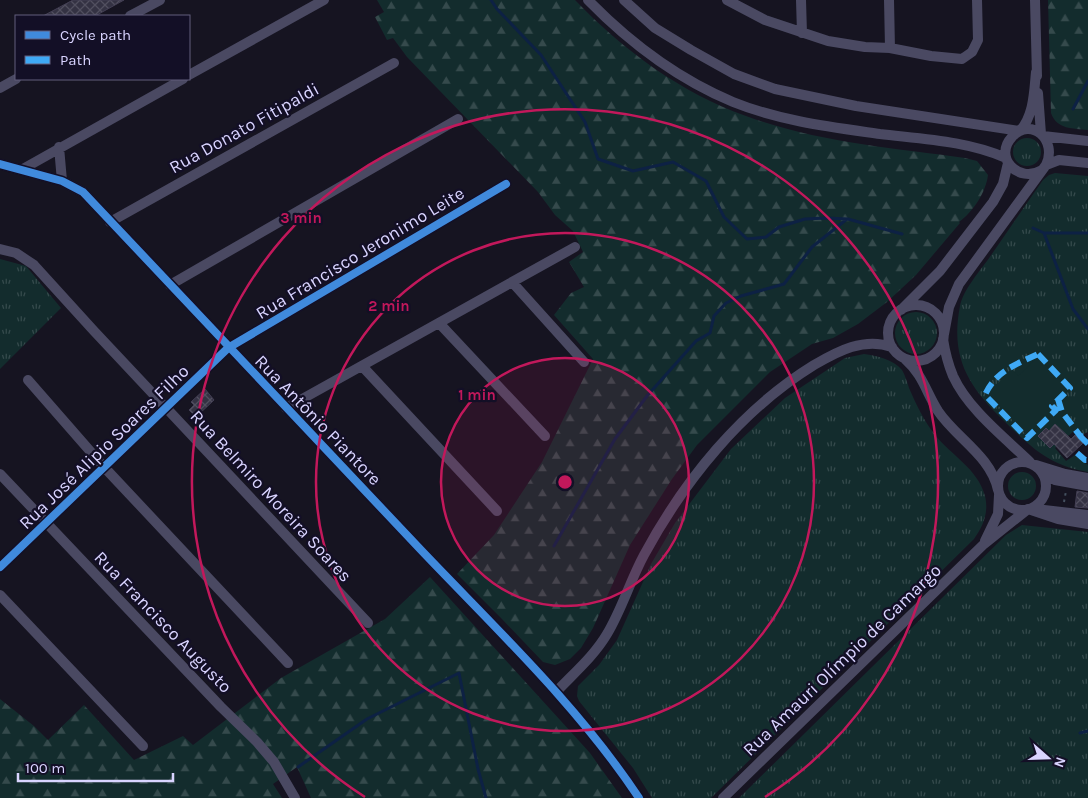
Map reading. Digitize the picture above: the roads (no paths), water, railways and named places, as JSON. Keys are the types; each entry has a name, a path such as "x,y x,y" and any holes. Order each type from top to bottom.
{"street":[{"path":"132,15 160,0"},
{"path":"190,74 324,0"},
{"path":"588,0 637,45 665,66 733,102 817,125 988,150 1007,161 1012,168 1023,174 1030,174 1059,160 1088,163"},
{"path":"624,0 655,28 734,74 775,89 856,106 1020,131 1032,130 1042,135 1088,140"},
{"path":"727,0 765,20 828,41 962,59 972,52 978,40 977,0"},
{"path":"801,0 802,33"},
{"path":"889,0 890,48"},
{"path":"902,357 913,361 924,360 938,350 949,307 959,284 1044,167 1050,153 1050,147 1042,135 1036,72 1035,0"},
{"name":"Rua Donato Fitipaldi","path":"110,222 394,63"},
{"path":"1007,144 1024,126 1031,109 1036,72"},
{"path":"0,88 15,80"},
{"path":"21,170 181,80"},
{"path":"170,285 458,119"},
{"path":"994,127 1004,135 1007,144 1007,161 1003,184 994,202 940,271 894,317 889,327 889,338 892,347 922,377 937,409 946,421 989,468 996,480 998,492 1009,506 1018,510 1088,515"},
{"path":"59,148 62,181"},
{"name":"Rua Antônio Piantore","path":"0,164 62,181 82,192 228,348 556,691 640,798"},
{"name":"Rua Francisco Jeronimo Leite","path":"228,348 506,184"},
{"path":"286,408 575,247"},
{"name":"Rua Belmiro Moreira Soares","path":"0,249 16,253 34,265 368,623"},
{"path":"512,282 584,362"},
{"path":"901,310 918,305 929,309 938,316 943,328 947,361 954,378 976,409 1057,486 1088,491"},
{"path":"440,323 545,436"},
{"path":"556,691 589,658 606,636 636,571 670,513 694,477 740,425 778,390 838,351 858,345 875,344 892,347"},
{"name":"Rua José Alipio Soares Filho","path":"0,567 228,348"},
{"path":"362,366 497,511"},
{"path":"28,380 104,467 288,663"},
{"path":"998,492 1000,476 1007,466 1018,461 1055,480 1088,486"},
{"path":"1038,470 1088,478"},
{"path":"1028,510 1036,506 1043,498 1046,487 1038,470"},
{"name":"Rua Francisco Augusto","path":"0,474 257,742 274,762 295,798"},
{"name":"Rua Amauri Olímpio de Camargo","path":"984,544 998,514 998,492"},
{"path":"1072,507 1088,509"},
{"path":"1028,510 1058,519 1088,524"},
{"name":"Rua Amauri Olímpio de Camargo","path":"723,798 984,544 1028,510"},
{"path":"0,595 143,746"}],"waterway":[{"path":"491,0 497,9 541,55 585,122 598,159 633,171 673,162 706,181 724,217 747,239 766,237 779,227 805,219 826,218 848,219 902,234"},
{"path":"1073,109 1088,81"},
{"path":"554,546 615,439 647,396 696,341 710,333 714,316 726,303 741,296 784,284 812,247 847,219"},
{"path":"1033,228 1044,233 1088,233"},
{"path":"1044,233 1073,309 1088,329"},
{"path":"298,767 367,719 459,673 478,769 486,798"},
{"path":"1080,733 1088,731"}]}
